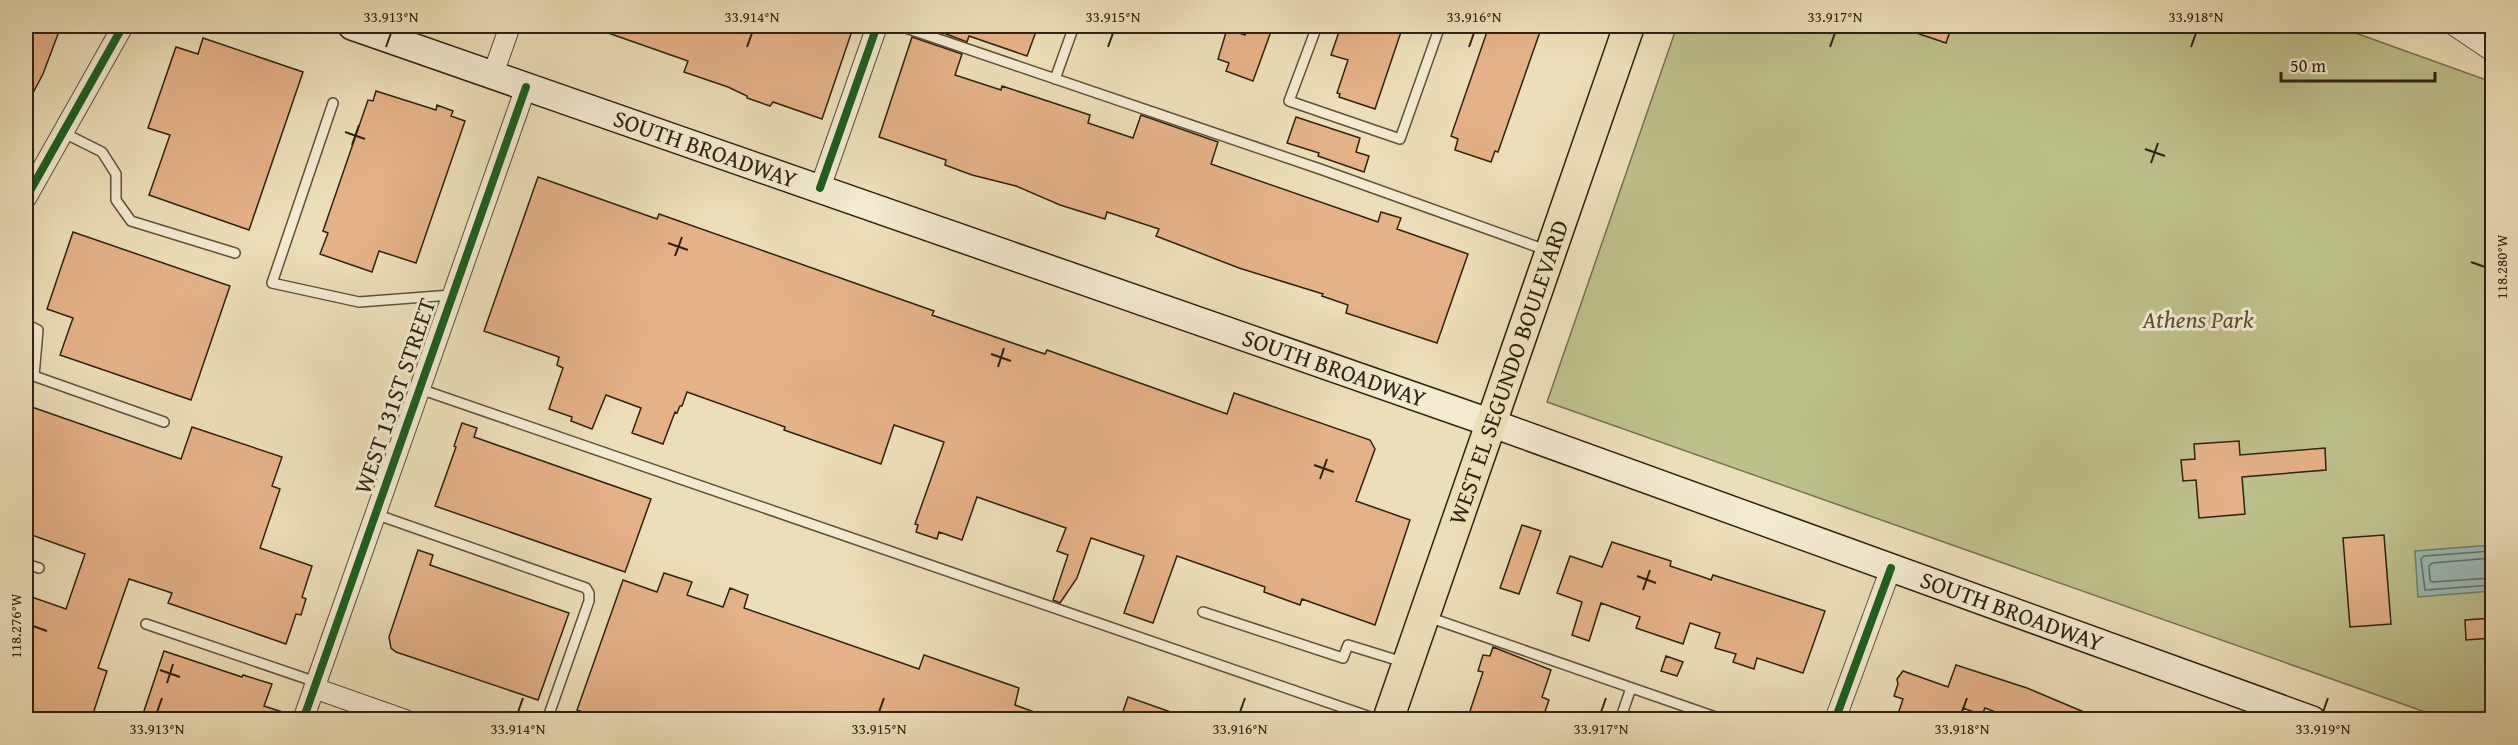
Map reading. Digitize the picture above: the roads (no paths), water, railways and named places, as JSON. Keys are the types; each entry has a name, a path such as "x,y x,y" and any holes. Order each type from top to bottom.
{"main road":[{"name":"SOUTH BROADWAY","path":"352,26 1491,423 1891,568 2274,713 2312,720"},
{"name":"WEST EL SEGUNDO BOULEVARD","path":"1388,720 1629,26"}],"street":[{"path":"26,198 123,26"},
{"path":"493,74 510,26"},
{"path":"820,188 877,26"},
{"path":"2455,26 2493,51"},
{"name":"WEST 131ST STREET","path":"303,720 418,388 526,87"},
{"path":"1835,720 1891,568"},
{"path":"315,685 405,720"}],"lane":[{"path":"900,26 1320,169 1551,252"},
{"path":"1056,79 1074,26"},
{"path":"1317,26 1289,101 1400,140 1440,26"},
{"path":"333,103 272,283 359,302 451,295"},
{"path":"62,132 102,152 116,174 116,200 131,221 235,253"},
{"path":"26,324 38,330 34,376 164,422"},
{"path":"418,388 1379,720"},
{"path":"375,513 586,588 589,601 547,720"},
{"path":"26,564 39,568"},
{"path":"1203,612 1343,658 1348,645 1408,663"},
{"path":"1424,616 1724,720"},
{"path":"146,624 315,685"},
{"path":"1620,720 1631,688"}],"water":[{"path":"2492,545 2492,591 2418,597 2415,551"}],"park label":[{"name":"Athens Park","path":"2198,320"}]}
